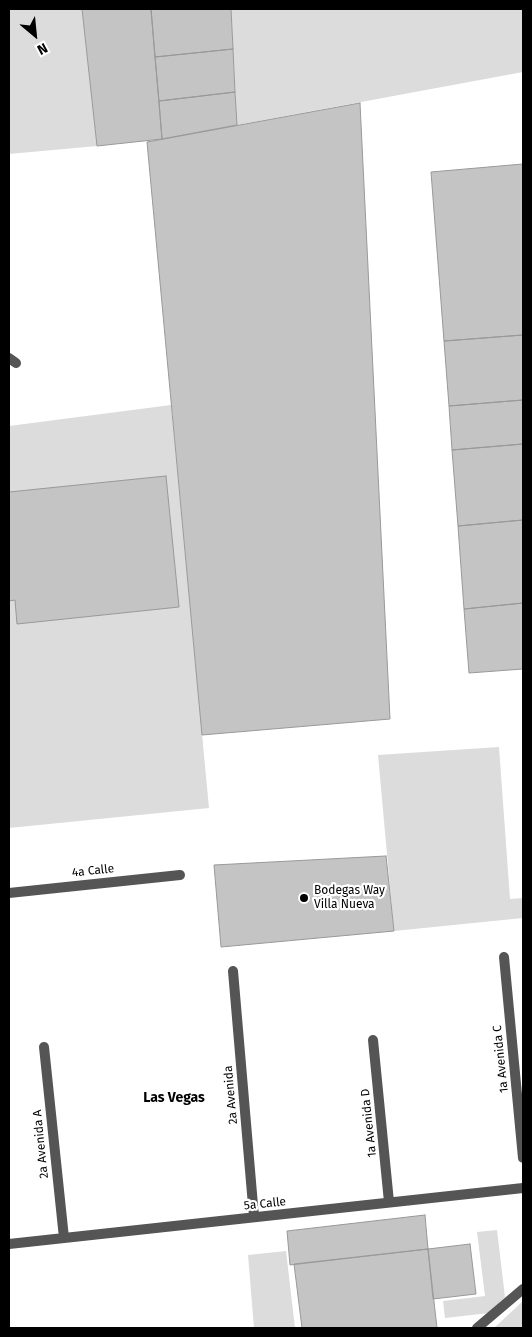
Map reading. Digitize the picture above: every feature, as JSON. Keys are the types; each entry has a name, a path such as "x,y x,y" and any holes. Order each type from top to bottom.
{"street":[{"name":"4a Calle","path":"9,893 180,875"},
{"name":"1a Avenida C","path":"504,957 523,1158"},
{"name":"2a Avenida","path":"233,971 254,1217"},
{"name":"1a Avenida D","path":"372,1040 390,1202"},
{"name":"2a Avenida A","path":"44,1046 64,1238"},
{"name":"5a Calle","path":"9,1244 523,1188"},
{"path":"477,1328 523,1289"}],"shaded area":[{"path":"9,9 82,9 97,146 9,154"},
{"path":"231,9 523,9 523,72 237,125"},
{"path":"171,405 209,808 9,828 9,426"},
{"path":"499,747 510,899 523,898 523,918 394,931 378,755"},
{"path":"497,1230 505,1297 489,1313 445,1318 443,1301 485,1296 477,1232"},
{"path":"286,1251 295,1328 254,1328 248,1255"},
{"path":"523,1301 523,1328 494,1328"}],"building":[{"path":"82,9 151,9 162,139 97,146"},
{"path":"151,9 231,9 233,49 155,57"},
{"path":"233,49 235,92 159,101 155,57"},
{"path":"235,92 237,125 162,139 159,101"},
{"path":"360,103 390,719 202,735 147,142"},
{"path":"523,164 523,335 444,341 431,172"},
{"path":"523,335 523,400 449,406 444,341"},
{"path":"523,400 523,444 452,450 449,406"},
{"path":"523,444 523,520 458,526 452,450"},
{"path":"166,476 179,607 17,624 15,600 9,601 9,492"},
{"path":"523,520 523,603 464,609 458,526"},
{"path":"523,603 523,669 469,673 464,609"},
{"name":"Bodegas Way Villa Nueva","path":"386,856 394,931 221,947 214,865"},
{"path":"425,1215 428,1249 290,1265 287,1231"},
{"path":"470,1244 476,1294 433,1299 428,1249"},
{"path":"428,1249 437,1328 302,1328 294,1264"}],"place":[{"name":"Bodegas Way Villa Nueva","path":"304,898"}],"district":[{"name":"Las Vegas","path":"174,1098"}]}
